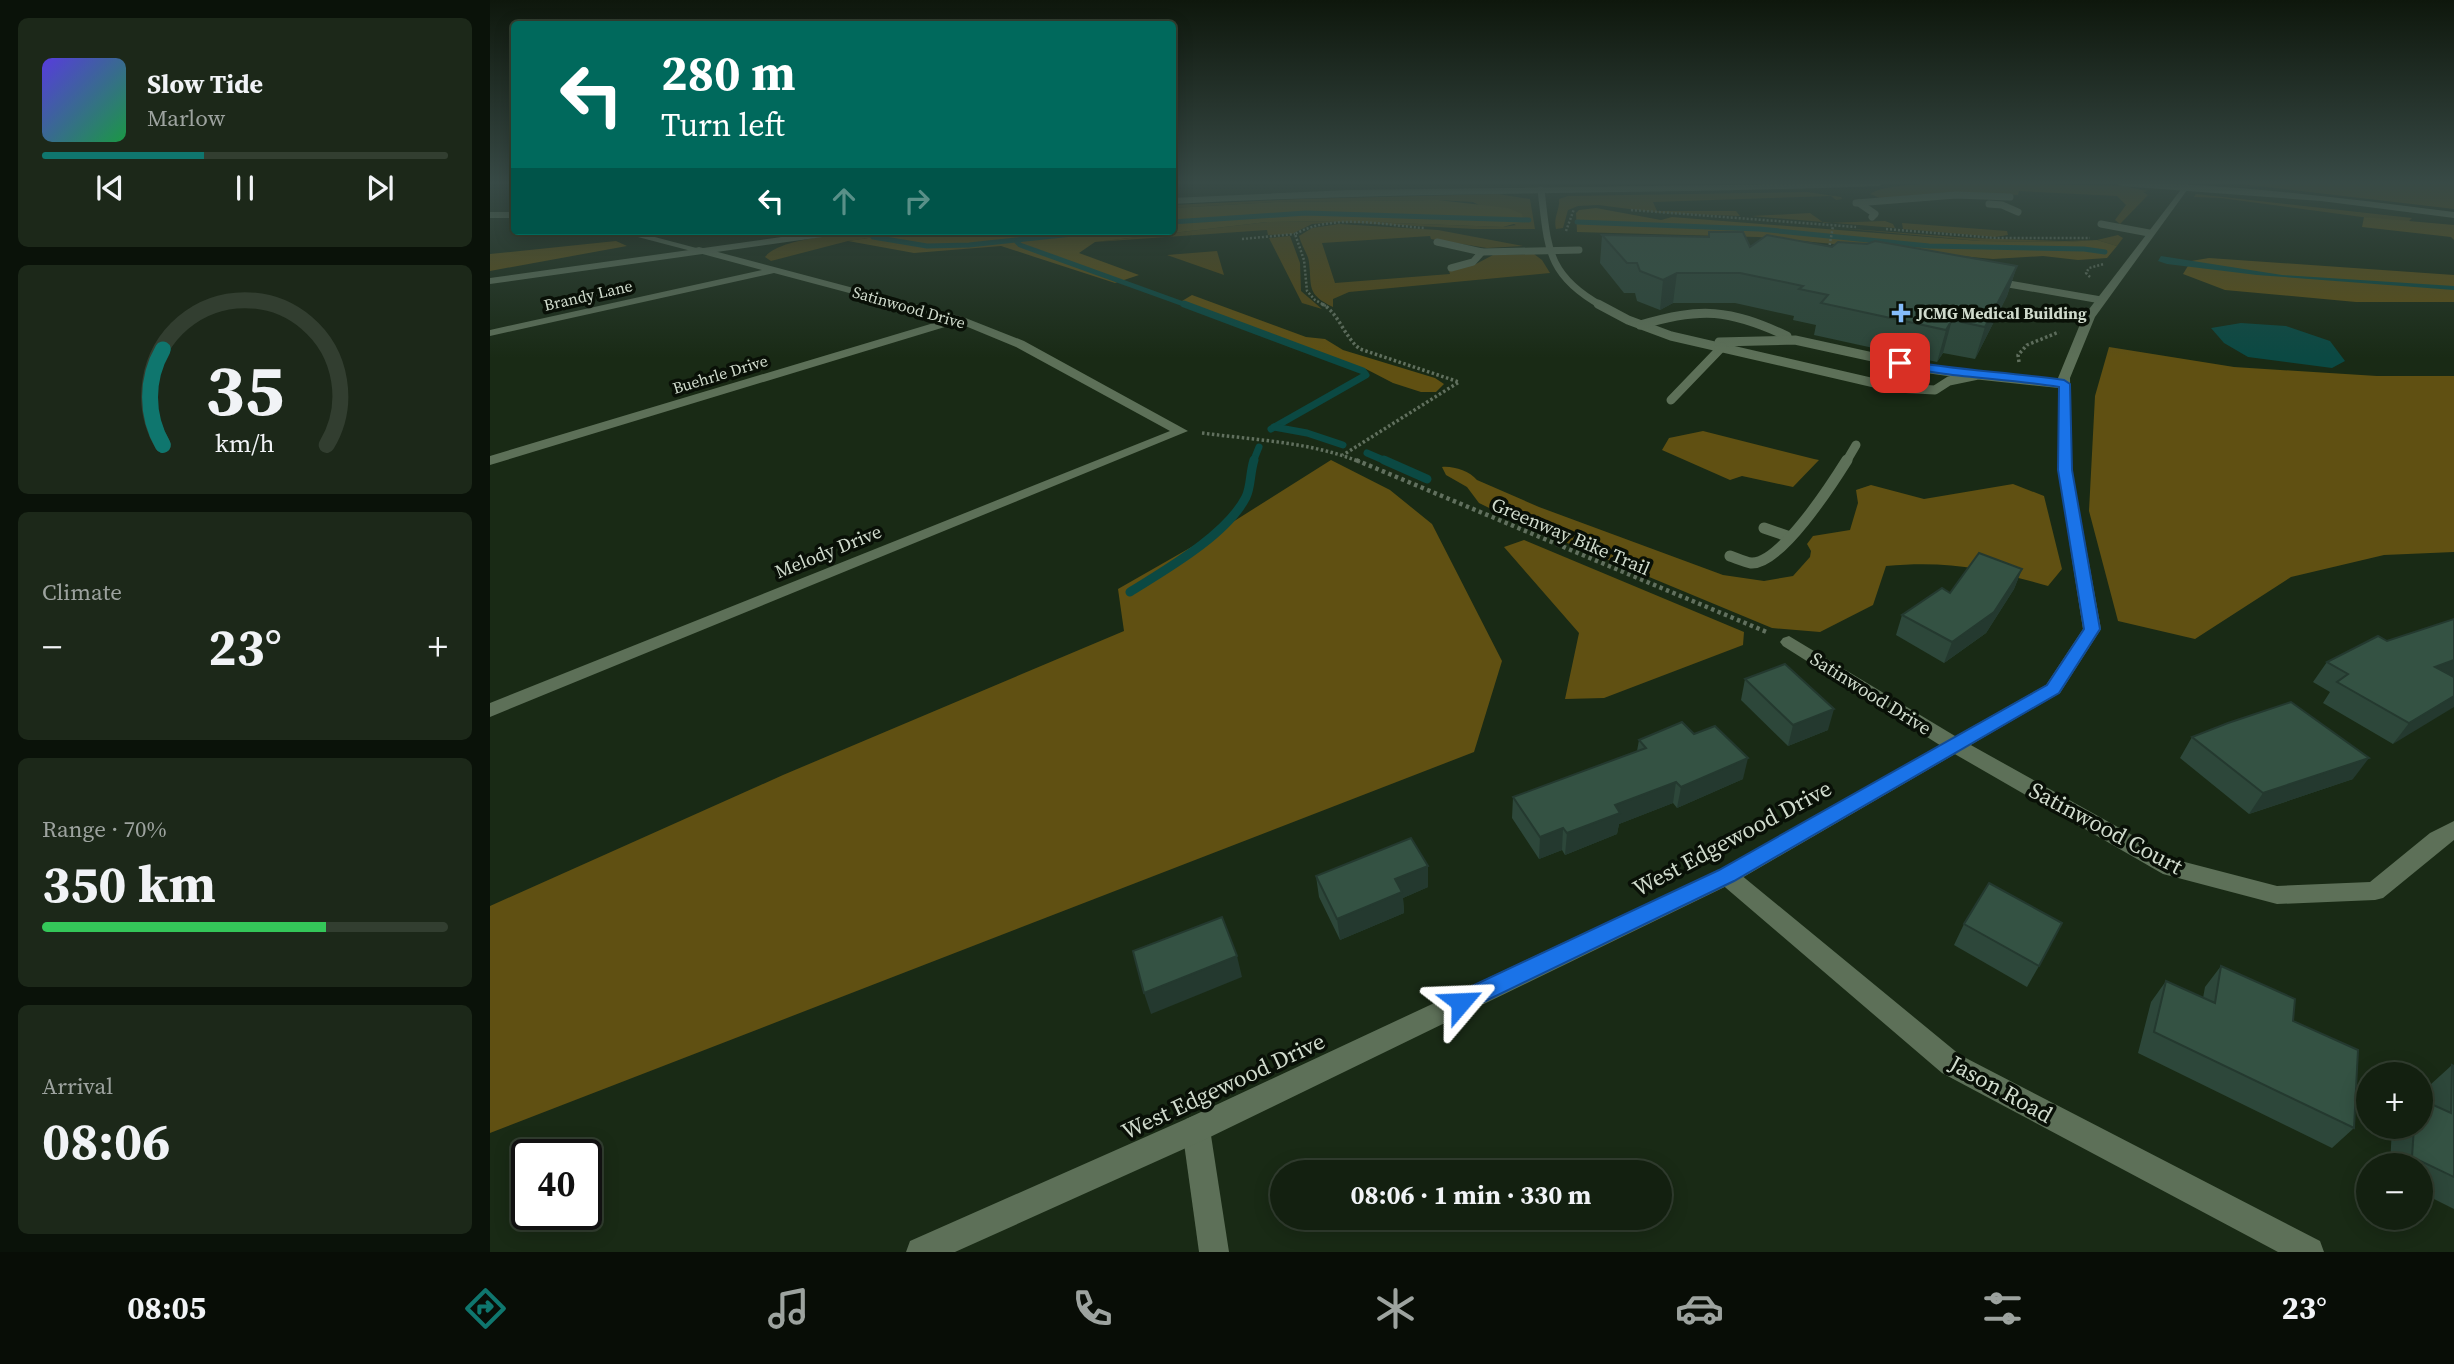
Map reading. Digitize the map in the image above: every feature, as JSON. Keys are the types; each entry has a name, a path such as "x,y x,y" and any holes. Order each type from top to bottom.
{"street":[{"name":"Satinwood Drive","path":"663,241 959,319 1020,345 1181,431"},
{"path":"490,281 764,241"},
{"name":"West Edgewood Drive","path":"921,1252 1196,1129 1727,876 2053,689 2092,629 2065,470 2064,384 2089,317 2143,241"},
{"name":"Brandy Lane","path":"490,333 775,270"},
{"name":"Buehrle Drive","path":"490,461 959,319"},
{"name":"Melody Drive","path":"490,710 1181,431"},
{"name":"Satinwood Drive","path":"1789,642 1953,744"},
{"name":"Satinwood Court","path":"1953,744 2171,868 2277,895 2375,891 2454,829"},
{"name":"Jason Road","path":"1727,876 1951,1064 2297,1249"},
{"path":"1196,1129 1214,1252"}],"lane":[{"path":"1547,241 1548,250 1563,278 1593,301 1640,325 1866,383 1933,394 1949,382 1978,374"},
{"path":"1437,242 1482,252 1578,250"},
{"path":"1451,268 1470,263 1479,258 1482,252"},
{"path":"1985,280 2101,300"},
{"path":"1640,325 1687,312 1723,311 1750,319 1796,340"},
{"path":"1694,341 1727,342 1772,338 1796,340 1920,368 2064,384"},
{"path":"1671,400 1722,348"},
{"path":"1730,556 1752,563 1770,558 1822,501 1856,445"},
{"path":"1764,528 1790,537"}],"path":[{"path":"1295,241 1304,260 1307,291 1315,300 1330,308 1350,341 1360,349 1378,356 1459,382 1343,456"},
{"path":"1829,241 1829,253"},
{"name":"Greenway Bike Trail","path":"1181,431 1298,445 1343,456 1789,642"}],"shaded area":[{"path":"612,241 627,246 490,271 490,254"},
{"path":"798,241 846,241 771,261 765,257"},
{"path":"850,241 1100,241 1079,253 1139,275 1115,283 1001,246 914,253"},
{"path":"1271,241 1292,241 1300,263 1301,291 1322,309 1302,303"},
{"path":"1301,241 1346,241 1322,243 1335,283 1450,274 1449,271 1474,265 1493,255 1534,254 1542,260 1550,273 1349,292 1333,299 1333,307 1314,294 1308,259"},
{"path":"1446,241 1499,241 1523,246 1487,248"},
{"path":"1805,241 2102,241 2117,246 2107,258 2078,260 2043,256 1993,259"},
{"path":"2102,241 2120,241 2117,246"},
{"path":"1217,251 1224,275 1167,255"},
{"path":"2209,258 2454,275 2454,302 2356,302 2225,290 2183,274 2191,261"},
{"path":"1192,295 1306,337 1325,339 1343,350 1435,378 1444,384 1436,392 1421,392 1393,383 1366,369 1290,347 1182,301"},
{"path":"2109,347 2234,367 2377,376 2454,376 2454,552 2384,555 2291,577 2195,639 2118,621 2089,511 2095,396"},
{"path":"1703,431 1819,460 1793,487 1742,476 1730,480 1662,450 1669,438"},
{"path":"1331,460 1390,490 1432,524 1502,661 1474,752 490,1133 490,906 783,775 1124,631 1118,589 1209,537"},
{"path":"1442,467 1461,470 1477,480 1539,507 1723,575 1764,581 1793,576 1810,557 1811,551 1807,544 1813,536 1850,530 1858,503 1856,490 1871,485 1924,499 2013,484 2044,496 2062,569 2048,586 1968,567 1929,564 1886,566 1873,605 1820,632 1772,628 1524,525 1479,503 1467,487 1446,475"},
{"path":"1524,540 1744,632 1743,645 1604,698 1565,699 1579,633 1504,547"}],"water":[{"path":"2161,256 2282,275 2454,286 2454,290 2257,275 2167,264 2158,261"},
{"path":"2241,323 2286,326 2330,341 2345,361 2332,368 2248,357 2224,343 2211,328"}],"building":[{"path":"1608,241 1747,241 1750,247 1758,241 1802,241 1832,247 1838,242 1867,244 1877,241 2017,266 1985,327 1952,320 1946,330 1821,303 1828,295 1799,289 1803,286 1740,273 1677,273 1663,280 1640,271 1637,263 1627,263"},
{"path":"1979,553 2022,569 1994,612 1952,642 1902,615 1942,588 1950,593"},
{"path":"2454,619 2454,660 2435,667 2454,677 2454,696 2409,723 2337,682 2348,674 2327,662 2378,636 2387,641"},
{"path":"1785,664 1834,709 1793,725 1745,679"},
{"path":"2291,702 2369,758 2263,793 2192,737 2228,723"},
{"path":"1682,722 1694,734 1715,726 1748,758 1681,787 1676,782 1615,805 1620,813 1567,833 1563,828 1540,837 1513,797 1646,748 1639,740"},
{"path":"1411,838 1428,866 1395,879 1402,892 1337,919 1316,876"},
{"path":"1989,883 2062,923 2039,966 1964,924"},
{"path":"1222,917 1237,956 1144,993 1133,951"},
{"path":"2221,966 2295,999 2293,1021 2358,1050 2354,1128 2154,1032 2166,981 2215,1003"},
{"path":"2452,1065 2454,1177 2433,1167 2433,1153 2412,1153 2413,1139 2433,1139 2433,1105 2451,1113"}],"waterway":[{"path":"900,241 927,246 1003,241"},
{"path":"1018,241 1020,245 1189,306"},
{"path":"1883,241 1929,246 2084,249 2105,252"},
{"path":"1184,304 1363,371 1366,375 1274,427"},
{"path":"1274,427 1307,433 1343,445"},
{"path":"1253,462 1259,447"},
{"path":"1367,453 1388,462"},
{"path":"1130,592 1177,562 1225,525 1246,497 1254,460"},
{"path":"1384,460 1427,479"}],"place":[{"name":"JCMG Medical Building","path":"1901,313"}],"route":[{"path":"1461,1002 1727,876 2053,689 2092,629 2065,470 2064,384 2017,377 1948,372 1900,363"}]}
